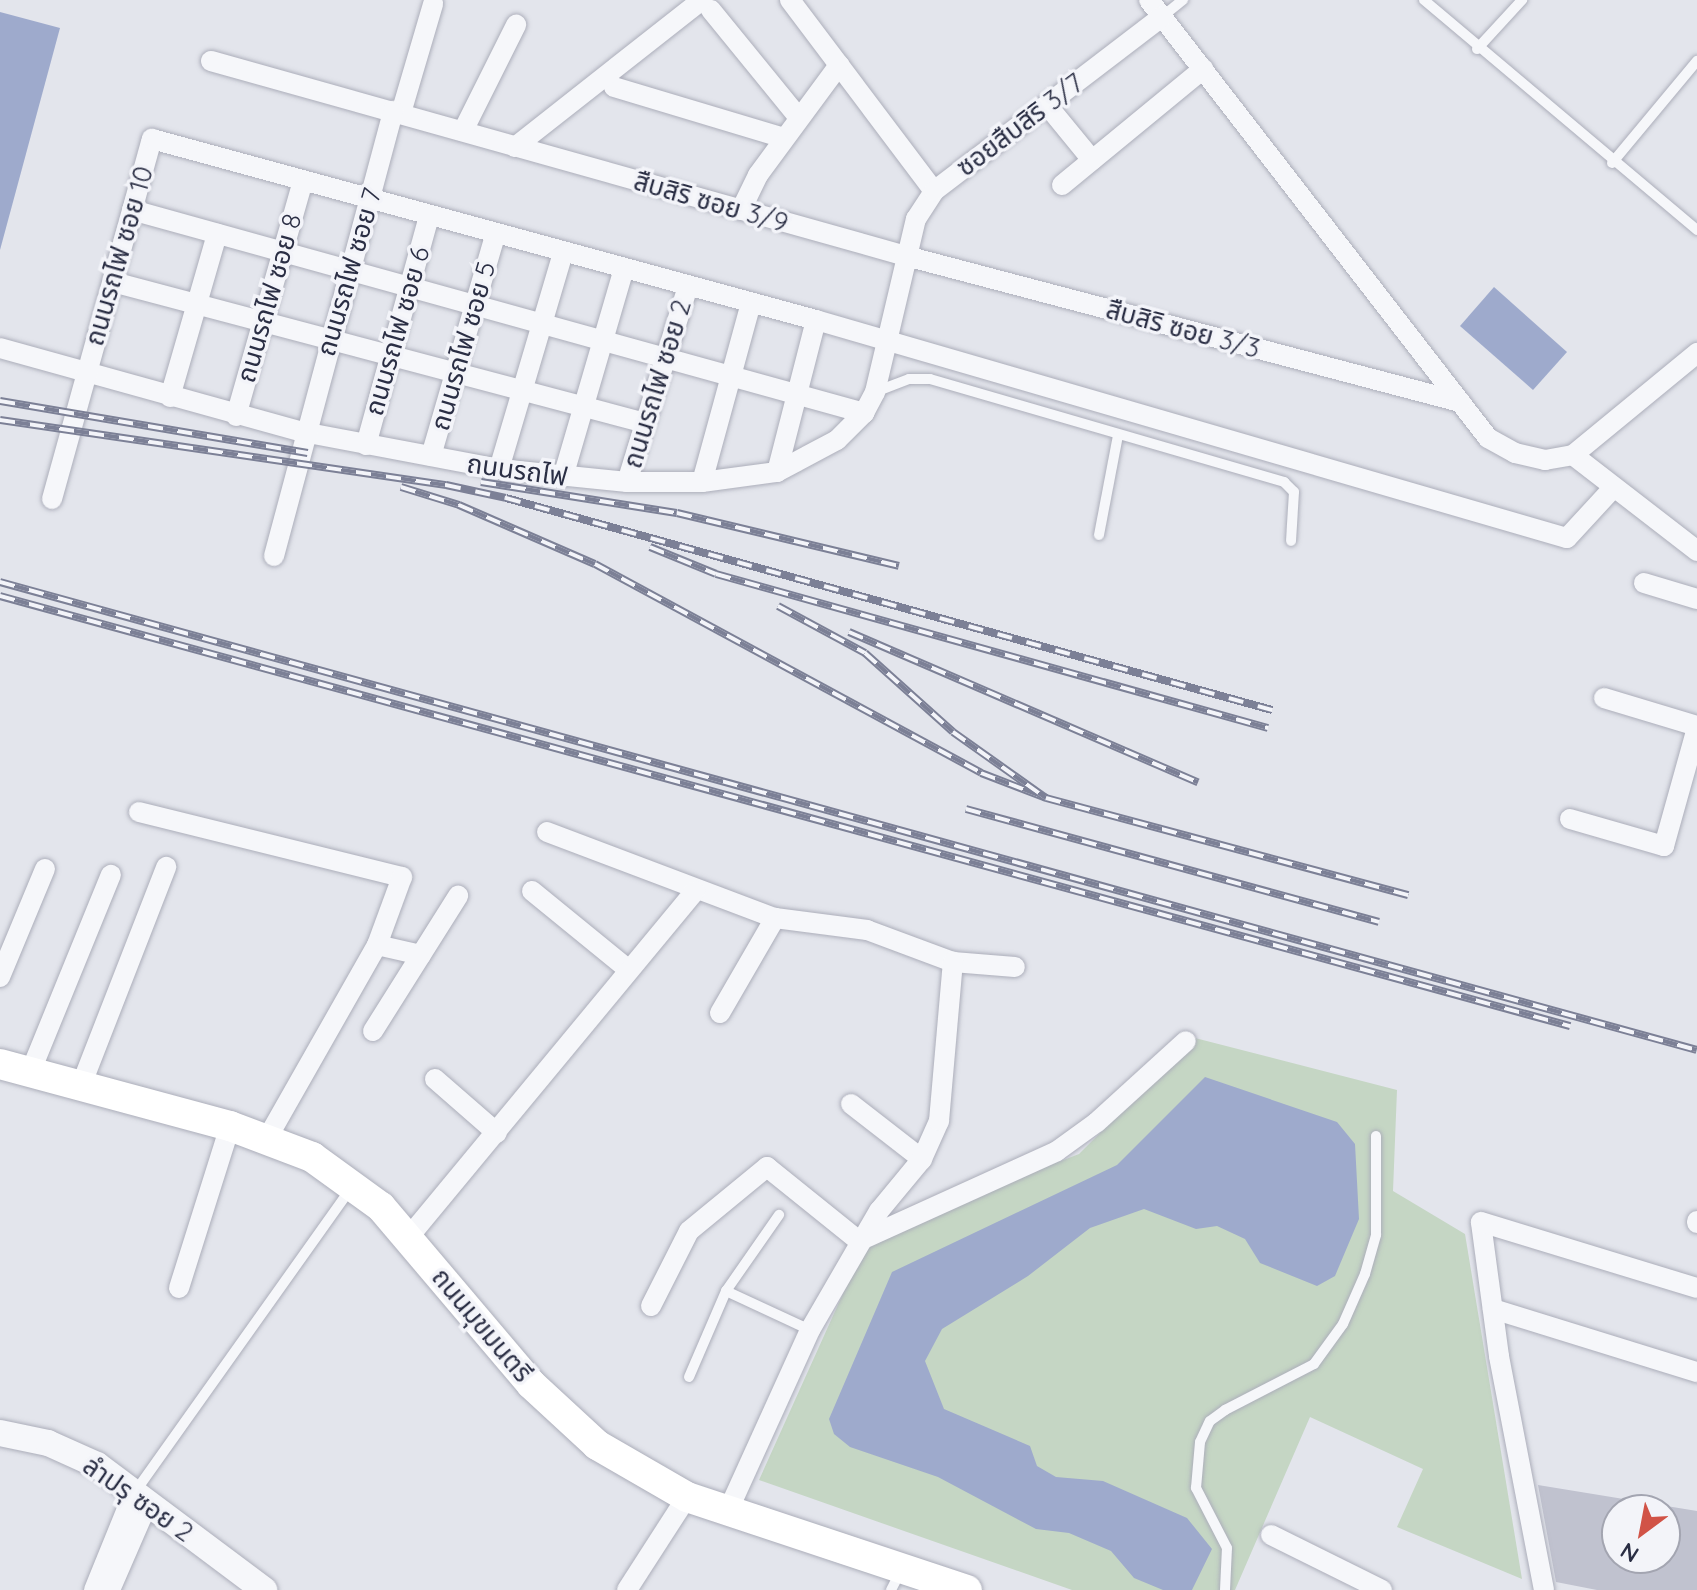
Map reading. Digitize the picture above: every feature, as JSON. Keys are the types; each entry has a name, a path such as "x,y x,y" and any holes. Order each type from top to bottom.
{"main road":[{"name":"ถนนมุขมนตรี","path":"0,1064 82,1083 230,1126 312,1157 354,1184 408,1238 561,1414 597,1445 687,1497 727,1513 904,1579 967,1590"}],"street":[{"path":"790,0 934,191"},
{"path":"1149,0 1488,438 1515,453 1545,460 1573,455 1697,353"},
{"name":"ถนนรถไฟ ซอย 7","path":"274,556 303,432 369,201 433,4"},
{"path":"515,147 706,5 799,118"},
{"name":"ซอยสืบสิริ 3/7","path":"906,256 916,219 934,191 1163,16"},
{"path":"463,131 516,25"},
{"name":"สืบสิริ ซอย 3/9","path":"211,61 906,256"},
{"path":"741,210 784,138 839,65"},
{"path":"1062,185 1203,69"},
{"path":"614,87 784,138"},
{"path":"1047,105 1092,160"},
{"name":"ถนนรถไฟ ซอย 10","path":"52,499 152,139 303,181"},
{"path":"303,181 816,320 1567,538 1614,487"},
{"name":"ถนนรถไฟ ซอย 8","path":"236,416 303,181"},
{"path":"132,210 864,413"},
{"name":"ถนนรถไฟ ซอย 6","path":"366,445 429,217"},
{"path":"170,397 217,234"},
{"name":"ถนนรถไฟ ซอย 5","path":"431,456 495,235"},
{"path":"499,469 563,253"},
{"name":"สืบสิริ ซอย 3/3","path":"906,256 1460,402"},
{"name":"ถนนรถไฟ","path":"0,348 236,416 366,445 563,477 627,482 702,482 777,472 837,440 864,413 875,392 906,256"},
{"path":"563,477 624,269"},
{"path":"113,282 645,423"},
{"name":"ถนนรถไฟ ซอย 2","path":"627,482 688,286"},
{"path":"702,482 751,303"},
{"path":"777,472 816,320"},
{"path":"1573,455 1697,551"},
{"path":"1644,583 1697,599"},
{"path":"1570,819 1664,846 1697,727 1604,698"},
{"path":"139,812 396,873 402,885 377,945 267,1139"},
{"path":"547,832 695,891 775,918 867,930 953,962 1015,967"},
{"path":"82,1083 166,867"},
{"path":"0,977 45,869"},
{"path":"30,1073 111,875"},
{"path":"532,891 629,970"},
{"path":"408,1238 695,891"},
{"path":"373,1031 458,896"},
{"path":"720,1013 775,918"},
{"path":"377,945 421,955"},
{"path":"727,1513 810,1330 859,1241 922,1159 939,1121 953,962"},
{"path":"859,1241 1057,1151 1097,1122 1186,1041"},
{"path":"435,1079 497,1133"},
{"path":"851,1104 922,1159"},
{"path":"179,1288 230,1126"},
{"path":"651,1306 689,1231 767,1167 859,1241"},
{"path":"1544,1590 1493,1309 1481,1222 1697,1288"},
{"path":"1493,1309 1697,1372"},
{"name":"ลำปรุ ซอย 2","path":"0,1433 48,1443 97,1465 264,1590"},
{"path":"627,1590 687,1497"},
{"path":"94,1590 140,1500"},
{"path":"110,1590 140,1500"},
{"path":"1271,1535 1382,1590"}],"lane":[{"path":"1163,16 1183,0"},
{"path":"1424,0 1612,163 1697,230"},
{"path":"1477,49 1522,0"},
{"path":"1612,163 1697,61"},
{"path":"875,392 909,379 930,379 1284,482 1294,492 1291,541"},
{"path":"1099,535 1118,435"},
{"path":"1225,1590 1227,1548 1196,1488 1200,1442 1210,1421 1225,1410 1314,1364 1343,1324 1376,1235 1376,1136"},
{"path":"140,1500 354,1184"},
{"path":"689,1377 726,1291 779,1215"},
{"path":"726,1291 810,1330"}],"green space":[{"path":"1195,1038 1397,1090 1393,1191 1465,1234 1522,1579 1397,1527 1423,1469 1310,1417 1235,1590 1072,1590 759,1480 864,1247 975,1194 1079,1154"}],"water":[{"path":"0,12 60,28 0,250"},
{"path":"1494,287 1567,352 1533,390 1460,326"},
{"path":"1205,1077 1337,1122 1355,1144 1359,1219 1335,1276 1317,1286 1260,1263 1245,1239 1217,1226 1196,1229 1144,1209 1090,1228 1028,1276 942,1329 925,1361 944,1409 1030,1446 1037,1466 1056,1477 1103,1481 1187,1518 1212,1549 1192,1590 1163,1590 1134,1578 1111,1551 1069,1533 1036,1529 938,1477 850,1447 834,1434 829,1419 892,1272 1117,1165"}],"building":[{"path":"1538,1485 1601,1495 1601,1574 1681,1574 1681,1508 1697,1511 1697,1590 1597,1590 1556,1582"}],"railway":[{"path":"0,401 308,453"},
{"path":"0,420 446,485 506,498 1272,710"},
{"path":"481,482 677,513 899,566"},
{"path":"401,487 459,505 595,564 981,773 1046,798"},
{"path":"650,547 716,574 1268,728"},
{"path":"0,582 1697,1050"},
{"path":"0,596 1570,1026"},
{"path":"778,606 865,653 953,732 1046,798 1408,895"},
{"path":"849,632 1198,782"},
{"path":"966,809 1379,922"}]}
